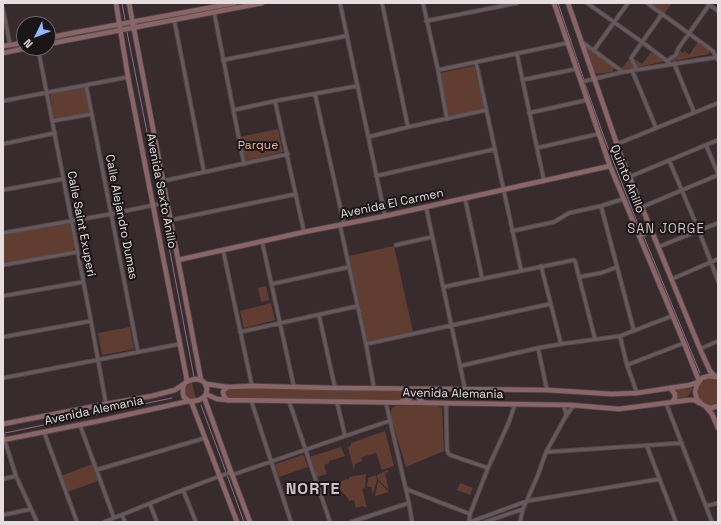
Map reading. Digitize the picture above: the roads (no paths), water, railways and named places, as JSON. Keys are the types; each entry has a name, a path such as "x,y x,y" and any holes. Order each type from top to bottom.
{"main road":[{"name":"Avenida Sexto Anillo","path":"116,3 128,77 156,205 186,383"},
{"name":"Avenida Sexto Anillo","path":"129,3 163,180 165,202 171,220 201,380"},
{"path":"56,42 121,31 166,18 234,3"},
{"path":"56,36 120,24 166,18 174,19 262,3"},
{"name":"Quinto Anillo","path":"554,3 610,166 684,343 698,382"},
{"name":"Quinto Anillo","path":"568,3 617,144 651,230 700,349 710,370 717,377"},
{"path":"81,31 82,37"},
{"path":"3,46 16,44"},
{"path":"3,53 16,50"},
{"name":"Avenida El Carmen","path":"178,260 610,166"},
{"path":"639,236 651,230"},
{"name":"Avenida Alemania","path":"206,384 228,387 294,386 335,388 547,390 612,394 637,393 692,385 707,377 717,377"},
{"path":"205,396 197,401 190,401 184,397 182,388 186,383 195,379 201,380 206,384 207,389 205,396 250,522"},
{"path":"698,382 695,392 699,403 711,408 718,406"},
{"name":"Avenida Alemania","path":"3,424 152,396 175,390 186,383"},
{"path":"227,400 224,398 223,394 225,389 228,387"},
{"path":"393,403 406,401 410,398 409,392 403,388"},
{"path":"670,388 675,394 675,398 672,402"},
{"path":"424,403 418,397 421,391 437,391 447,389"},
{"name":"Avenida Alemania","path":"205,396 227,400 289,402 574,405 622,409 692,400 699,403"},
{"path":"190,401 237,522"},
{"name":"Avenida Alemania","path":"3,438 80,425 190,401"},
{"path":"705,406 712,414 718,428"}],"street":[{"path":"340,3 385,216"},
{"path":"382,3 408,127"},
{"path":"423,3 438,70 446,119"},
{"path":"426,21 517,3"},
{"path":"587,3 670,64"},
{"path":"594,50 628,3"},
{"path":"581,82 632,70 717,56 713,51 647,3"},
{"path":"667,61 676,55 688,33 708,4 718,11"},
{"path":"3,9 10,45"},
{"path":"214,12 244,164"},
{"path":"637,70 631,59 662,14"},
{"path":"174,19 204,172"},
{"path":"224,60 346,36"},
{"path":"581,41 623,72"},
{"path":"438,70 567,42"},
{"path":"517,54 544,181"},
{"name":"Calle Saint Exuperi","path":"40,56 106,404"},
{"path":"476,62 521,270"},
{"path":"674,64 694,112"},
{"path":"522,80 576,68"},
{"path":"632,70 656,128"},
{"path":"3,101 128,77"},
{"name":"Calle Alejandro Dumas","path":"86,85 138,352"},
{"path":"234,110 357,86"},
{"path":"315,94 374,388"},
{"path":"529,113 587,100"},
{"path":"276,101 304,232"},
{"path":"617,144 718,103"},
{"path":"368,137 486,110"},
{"path":"52,121 92,114"},
{"path":"3,144 55,134"},
{"path":"537,148 598,134"},
{"path":"630,177 718,140"},
{"path":"642,207 718,174 706,145"},
{"path":"376,176 495,149"},
{"path":"163,180 288,154"},
{"path":"670,160 718,281"},
{"path":"3,190 64,179"},
{"path":"171,220 296,194"},
{"path":"464,198 482,278"},
{"path":"512,231 554,222 569,213 601,206 623,199"},
{"path":"3,233 72,222 165,202"},
{"path":"601,206 634,331"},
{"path":"426,207 465,389"},
{"path":"658,247 718,223"},
{"path":"396,245 432,237"},
{"path":"262,241 294,386"},
{"path":"223,250 252,386"},
{"path":"3,265 77,252"},
{"path":"443,287 572,259 575,261 595,339"},
{"path":"672,279 718,259"},
{"path":"541,266 561,344"},
{"path":"272,284 349,267"},
{"path":"579,277 601,273 617,267"},
{"path":"3,296 83,282"},
{"path":"366,344 550,304"},
{"path":"240,332 358,306"},
{"path":"319,315 335,388"},
{"path":"460,366 538,348 620,336 672,316"},
{"path":"3,337 91,321"},
{"path":"620,336 627,365 637,393"},
{"path":"700,349 718,341"},
{"path":"627,365 684,343"},
{"path":"3,378 180,344"},
{"path":"538,348 547,390"},
{"path":"251,400 291,522"},
{"path":"289,402 330,522"},
{"path":"337,402 346,436"},
{"path":"386,403 412,522"},
{"path":"666,403 712,522"},
{"path":"446,404 448,453 488,468"},
{"path":"515,404 509,422 488,468 470,514 470,522 527,501 660,479"},
{"path":"563,405 566,416"},
{"path":"520,522 523,509 546,452 566,416 574,405"},
{"path":"104,522 219,477 271,462 389,421"},
{"path":"80,425 114,518"},
{"path":"44,432 77,522"},
{"path":"3,438 16,476 37,522"},
{"path":"96,470 205,438"},
{"path":"546,452 682,443"},
{"path":"647,446 676,522"},
{"path":"3,479 16,476"},
{"path":"406,489 470,514"},
{"path":"183,490 196,522"},
{"path":"351,522 409,503"},
{"path":"706,506 718,503"},
{"path":"150,504 157,522"},
{"path":"3,515 31,509"},
{"path":"485,522 523,509"},
{"path":"122,515 125,522"}],"waterway":[{"path":"122,3 125,20"},
{"path":"558,3 584,80"},
{"path":"127,32 161,202"},
{"path":"585,84 641,232"},
{"path":"161,205 194,377"},
{"path":"644,237 700,373"},
{"path":"99,413 172,398"},
{"path":"201,405 226,472"},
{"path":"5,433 97,414"},
{"path":"227,475 244,522"}],"district":[{"name":"SAN JORGE","path":"666,229"},
{"name":"NORTE","path":"313,490"}],"park label":[{"name":"Parque","path":"258,146"}]}
